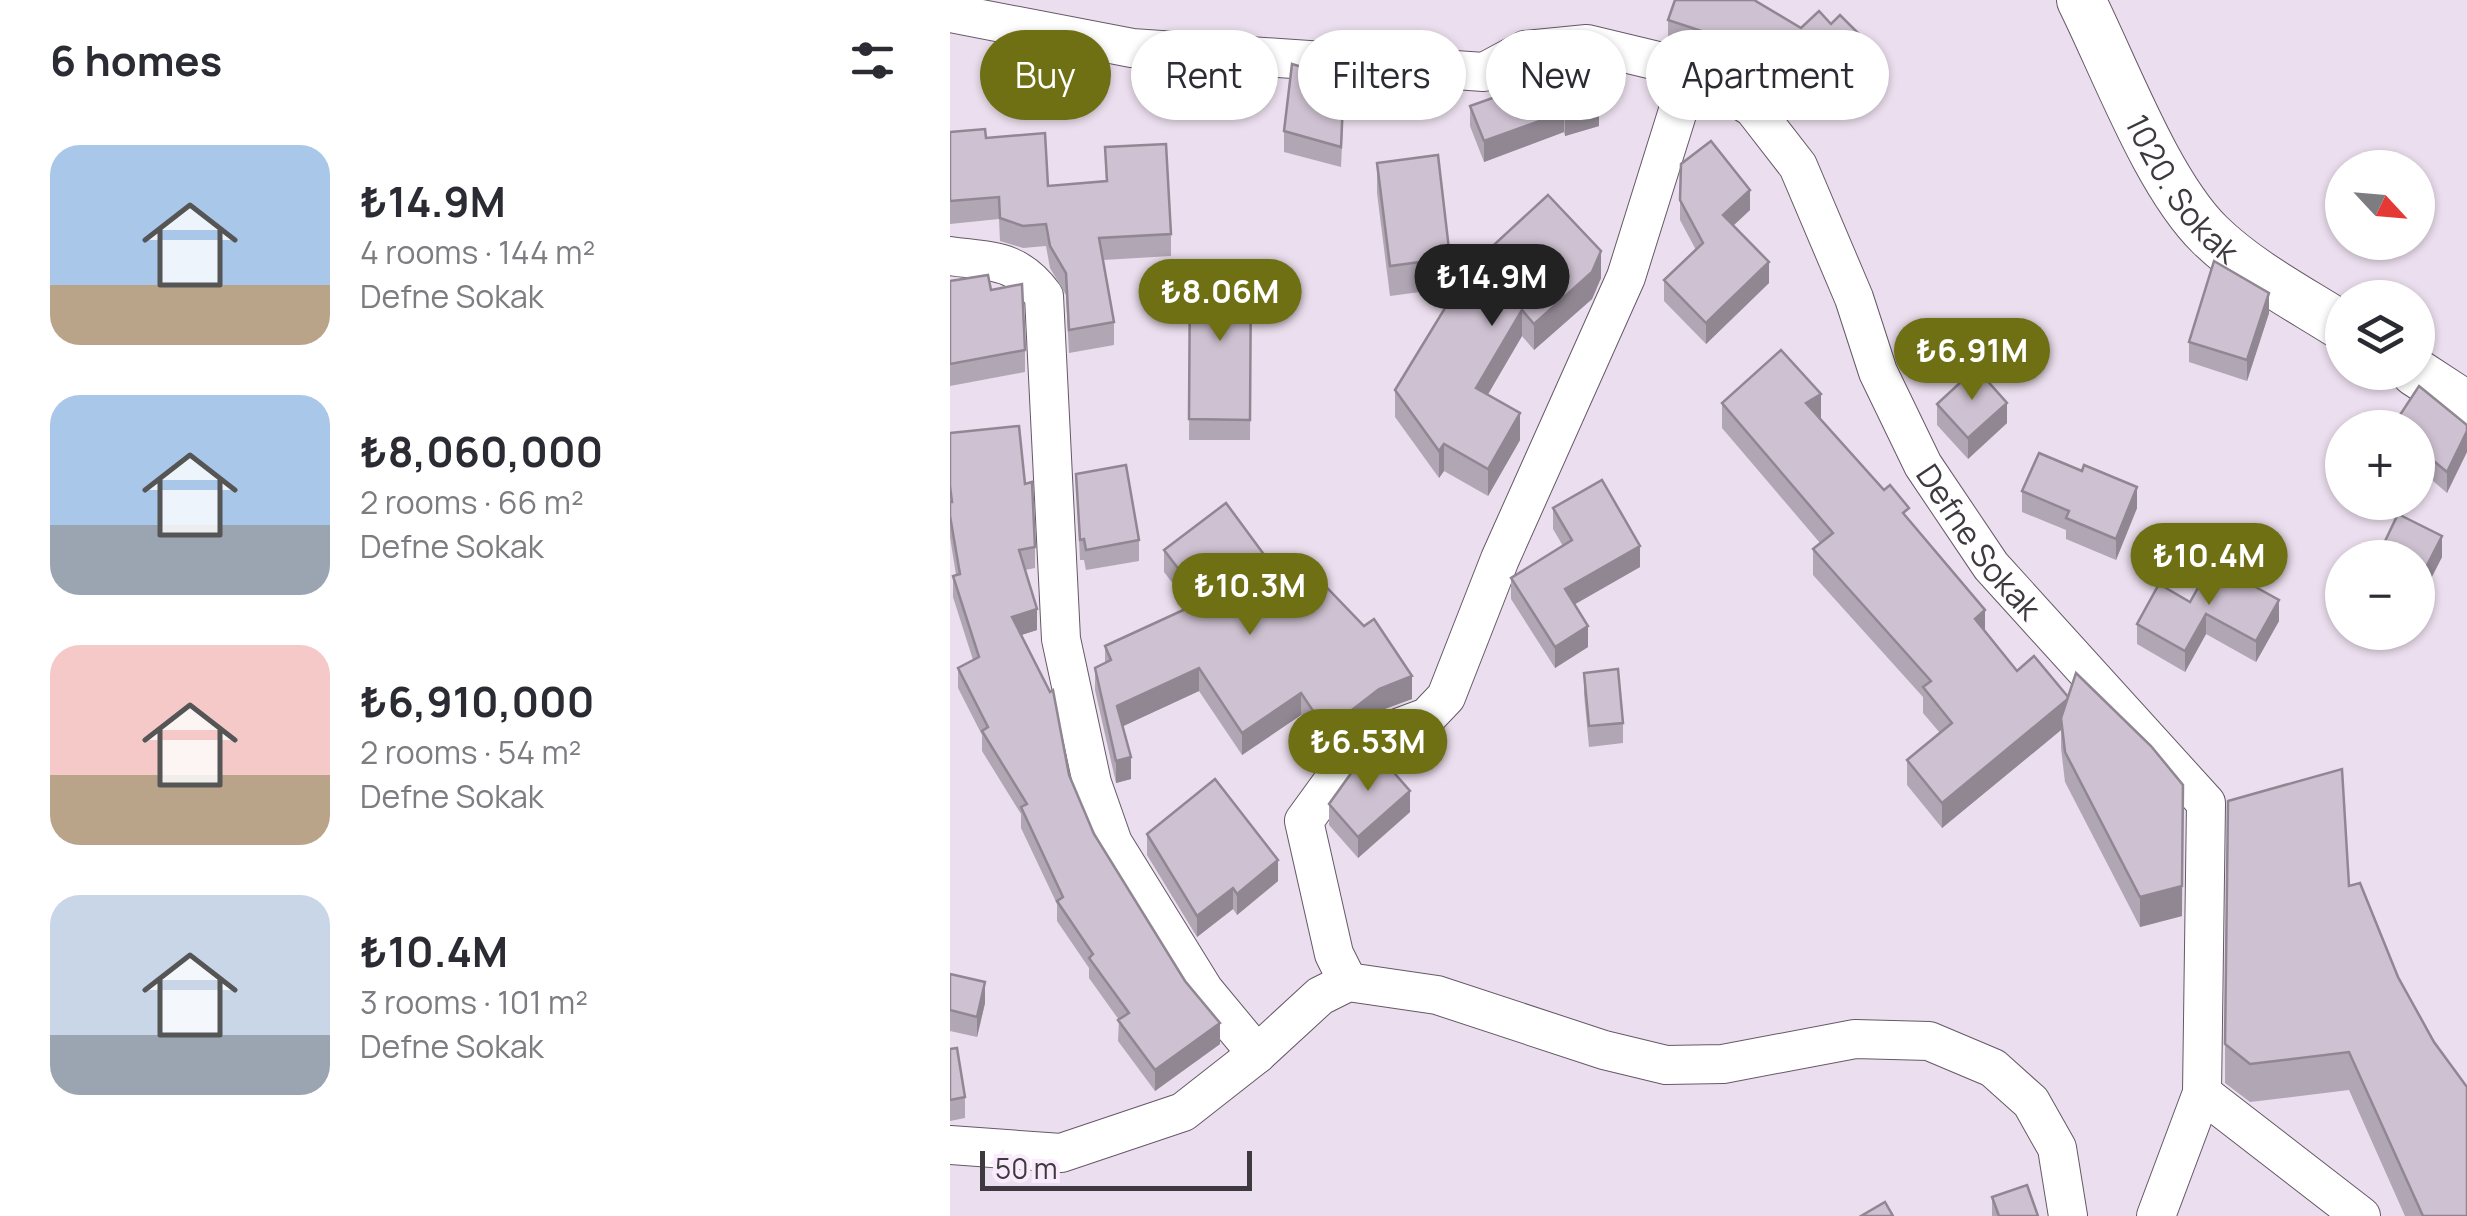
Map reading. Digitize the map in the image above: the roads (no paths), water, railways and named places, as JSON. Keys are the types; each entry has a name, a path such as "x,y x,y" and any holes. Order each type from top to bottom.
{"street":[{"name":"1020. Sokak","path":"2081,0 2172,183 2208,234 2251,268 2325,315"},
{"name":"Defne Sokak","path":"950,13 1132,48 1484,72 1525,50 1588,44 1646,58"},
{"path":"1348,982 1334,954 1304,821 1346,763 1392,730 1427,717 1446,696 1500,559 1626,276 1674,120"},
{"name":"Defne Sokak","path":"1762,120 1798,166 1892,403 1923,464 1992,566 2206,803 2202,1093 2156,1216"},
{"path":"950,256 1010,265 1028,274 1044,296 1061,639 1092,783 1113,842 1133,876 1204,990 1257,1054"},
{"path":"2435,385 2467,406"},
{"path":"950,1145 1061,1153 1183,1112 1257,1054 1320,996 1348,982 1437,995 1604,1050 1666,1065 1723,1064 1855,1039 1929,1041 1993,1068 2032,1102 2057,1148 2068,1216"},
{"path":"2202,1093 2361,1216"}]}
